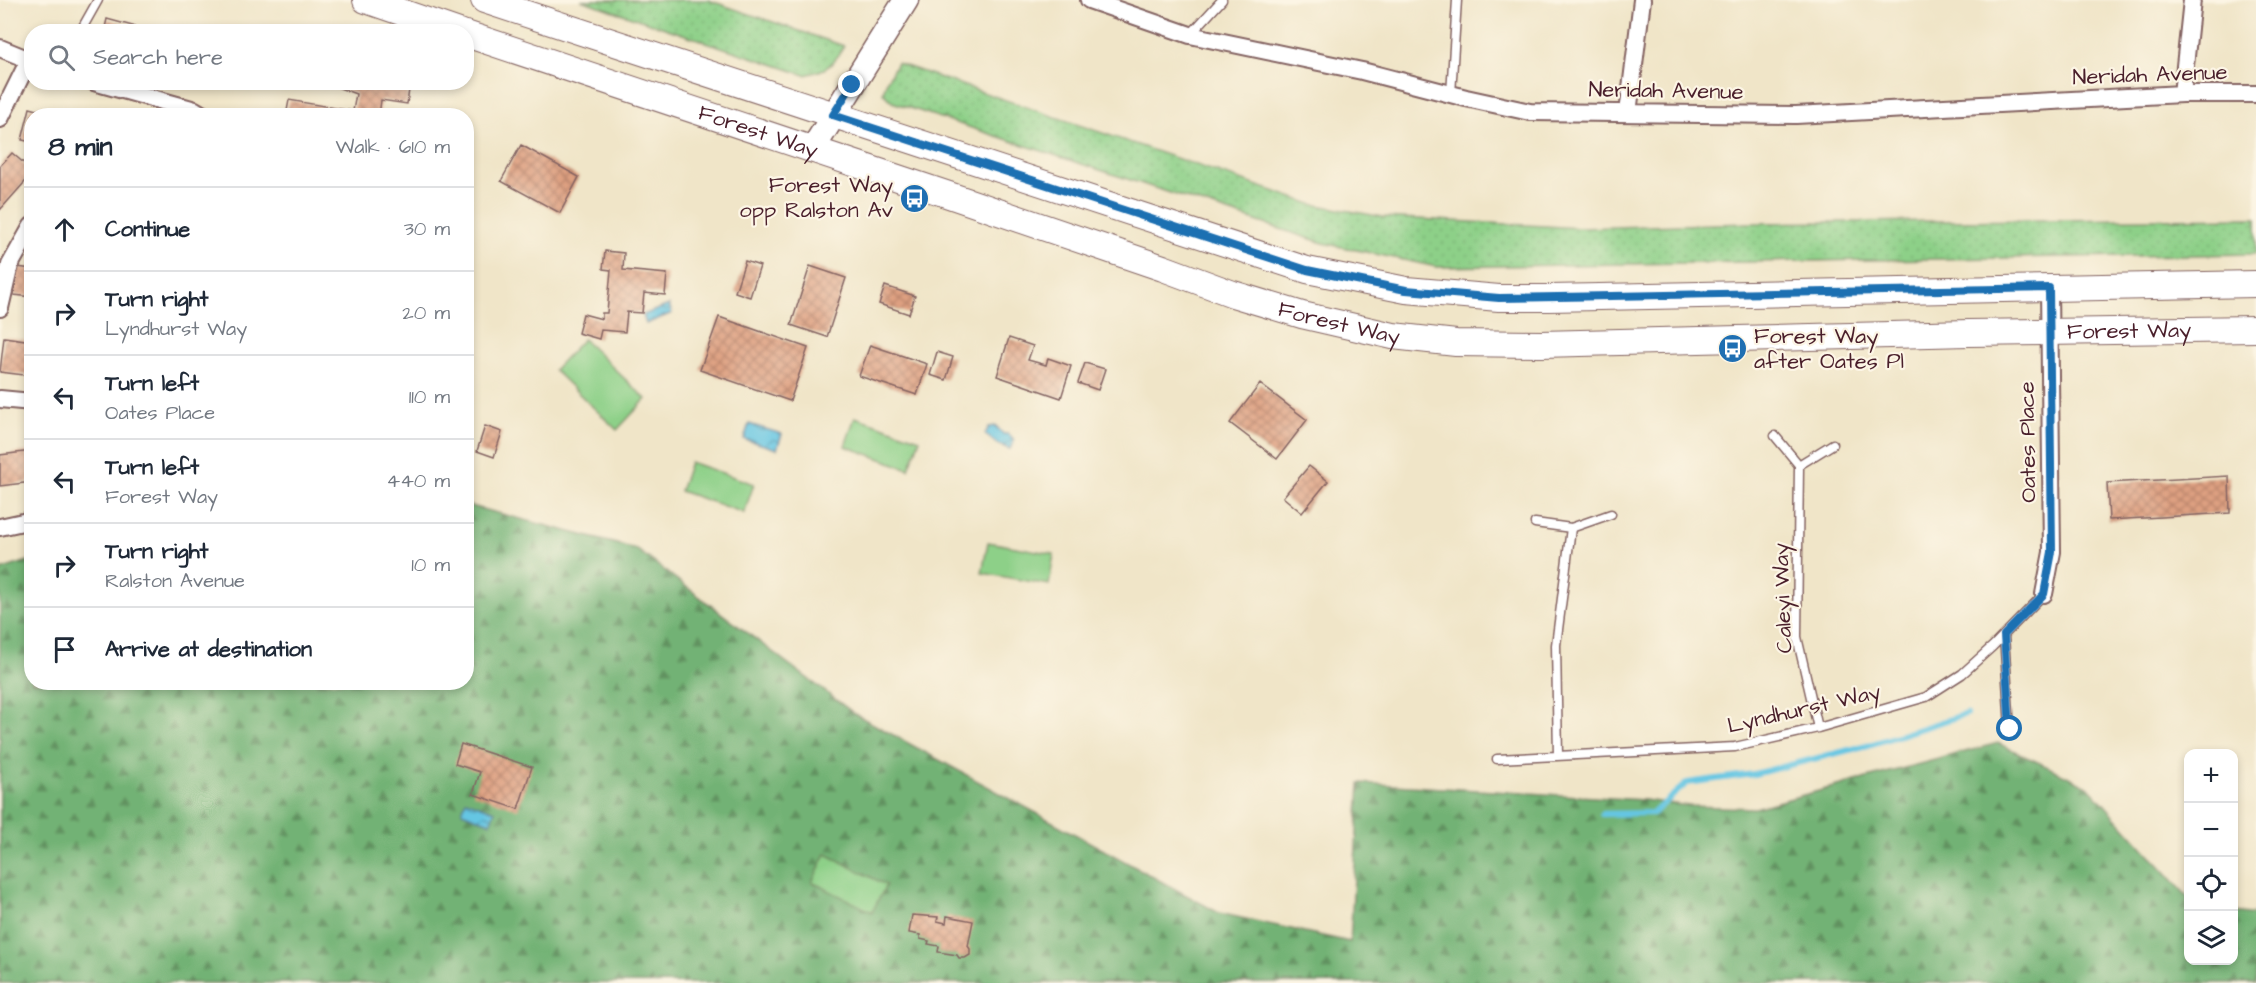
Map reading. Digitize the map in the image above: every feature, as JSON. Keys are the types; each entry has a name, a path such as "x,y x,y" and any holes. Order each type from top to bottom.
{"main road":[{"path":"366,0 436,24"},
{"name":"Forest Way","path":"484,0 1307,270 1406,290 1509,298 2256,284"},
{"name":"Forest Way","path":"474,37 1164,268 1233,294 1302,315 1393,336 1456,343 1541,344 2256,329"}],"street":[{"path":"812,150 906,0"},
{"name":"Neridah Avenue","path":"1089,0 1190,35 1362,71 1530,112 1796,115 2182,94 2256,94"},
{"path":"1628,113 1642,0"},
{"path":"2182,94 2192,0"},
{"path":"0,48 24,58"},
{"path":"0,119 24,74"},
{"path":"123,90 188,108"},
{"path":"0,308 10,265 24,245"},
{"name":"Oates Place","path":"2044,594 2052,552 2049,288"},
{"path":"0,399 24,401"},
{"path":"0,528 24,522"}],"lane":[{"path":"84,24 98,0"},
{"path":"1190,35 1222,0"},
{"path":"1451,94 1457,0"},
{"path":"1775,436 1799,465 1833,444"},
{"name":"Caleyi Way","path":"1799,465 1797,637 1818,728"},
{"path":"1535,523 1571,528 1611,514"},
{"path":"1558,756 1556,645 1571,528"},
{"name":"Lyndhurst Way","path":"1497,759 1735,747 1818,728 1926,697 1962,674 2044,594"},
{"path":"2004,635 2010,729"}],"green space":[{"path":"581,0 708,0 844,46 829,66 805,75"},
{"path":"897,63 1311,204 1383,217 1581,228 1748,223 2256,218 2256,254 1437,267 1323,243 892,102 883,93 887,80"},
{"path":"583,339 646,399 617,430 554,370"},
{"path":"855,417 920,439 909,469 845,446"},
{"path":"690,462 754,484 744,513 680,491"},
{"path":"474,507 636,549 855,714 1219,913 1350,942 1360,783 1644,800 1689,806 1755,808 1998,743 2088,786 2184,893 2184,965 2238,965 2238,913 2256,915 2256,983 0,983 0,570 24,562 24,690 474,690"},
{"path":"988,542 1054,554 1049,585 982,573"},
{"path":"826,854 886,885 872,912 812,882"}],"water":[{"path":"669,305 672,313 646,324 643,315"},
{"path":"749,424 782,434 777,449 744,439"},
{"path":"996,426 1003,434 1008,434 1014,440 1010,449 997,444 985,434 989,427"},
{"path":"466,800 495,811 490,823 462,812"}],"building":[{"path":"107,19 125,24 106,24"},
{"path":"345,90 409,90 407,104 381,100 380,108 354,108 356,94"},
{"path":"289,100 336,108 288,108"},
{"path":"521,145 579,177 560,213 501,181"},
{"path":"12,153 24,163 24,183 0,210 0,166"},
{"path":"605,251 624,253 623,270 667,274 665,295 644,293 642,313 627,312 625,332 601,330 599,339 578,333 583,314 602,319 602,313 607,313 611,270 603,269"},
{"path":"745,261 760,266 750,297 735,292"},
{"path":"810,266 846,278 827,337 791,325"},
{"path":"17,267 24,268 24,296 14,295"},
{"path":"885,286 915,296 909,314 879,304"},
{"path":"719,317 808,348 790,401 700,370"},
{"path":"4,337 24,340 24,375 0,372"},
{"path":"1009,338 1033,346 1028,360 1046,365 1048,358 1071,366 1061,398 997,376"},
{"path":"870,345 927,364 917,395 859,376"},
{"path":"937,352 953,357 946,380 930,375"},
{"path":"1085,363 1105,369 1098,390 1078,383"},
{"path":"1260,384 1307,420 1277,459 1230,423"},
{"path":"485,426 502,432 494,457 477,451"},
{"path":"24,452 24,483 0,486 0,455"},
{"path":"1309,466 1328,481 1302,513 1283,497"},
{"path":"2229,476 2230,513 2109,520 2107,483"},
{"path":"461,744 532,767 518,809 473,794 480,772 455,764"},
{"path":"912,915 938,917 937,921 946,923 947,916 973,921 968,946 970,955 959,958 957,955 938,952 939,946 928,944 929,941 920,939 920,935 909,933"}],"waterway":[{"path":"1602,814 1653,813 1687,783 1754,774 1869,745 1966,714"}],"place":[{"name":"Forest Way opp Ralston Av","path":"914,198"},
{"name":"Forest Way after Oates Pl","path":"1733,349"}],"route":[{"path":"852,85 833,115 1307,270 1366,284 1452,295 1499,298 2049,288 2052,552 2044,594 2004,635 2010,729"}]}
